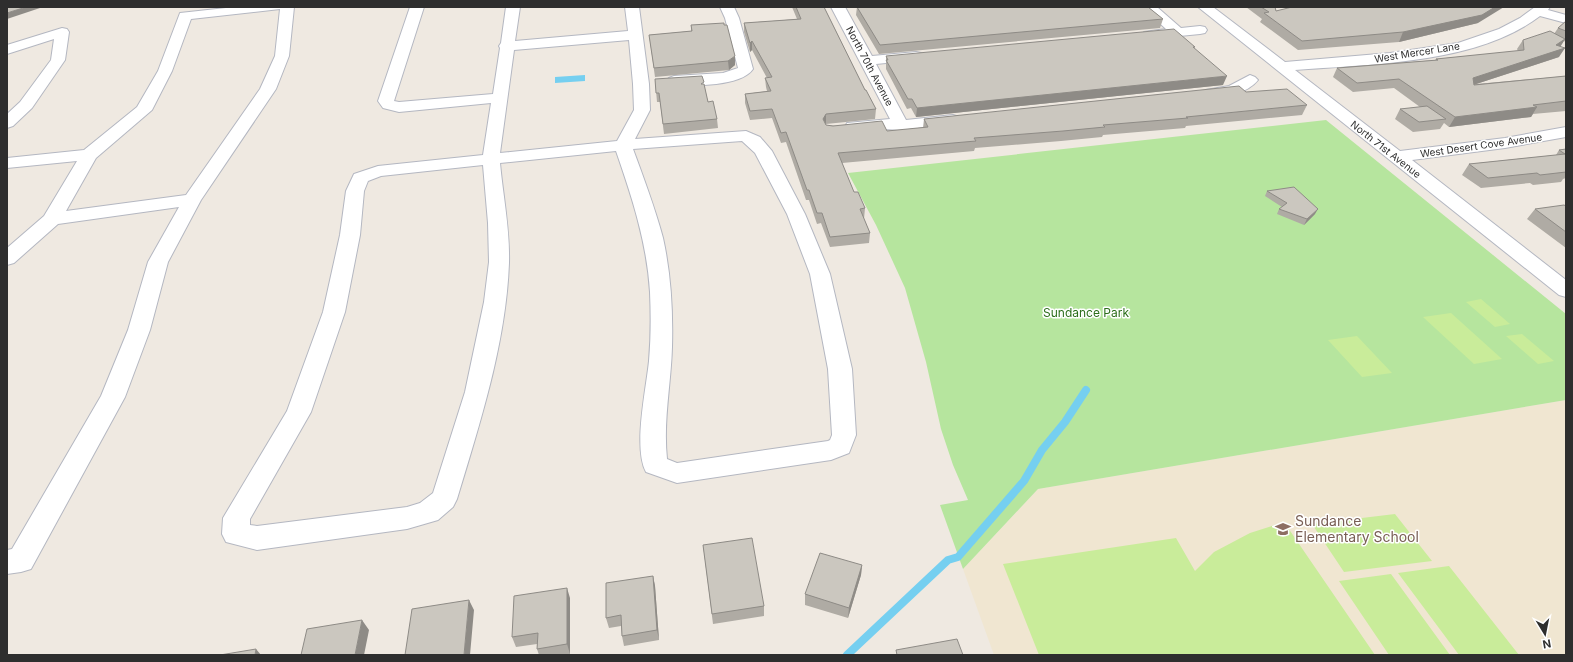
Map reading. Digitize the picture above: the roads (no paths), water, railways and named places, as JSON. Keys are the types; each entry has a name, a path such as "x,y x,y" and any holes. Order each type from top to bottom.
{"street":[{"path":"7,259 52,218 89,155 144,110 165,71 185,16 276,7"},
{"path":"7,562 20,560 113,398 139,330 158,262 192,200 268,89 282,56 287,7"},
{"path":"416,7 386,102 389,106 399,107 499,98"},
{"path":"512,7 491,159 493,189 498,223 499,262 495,302 477,392 444,499 428,512 407,518 256,538 236,534 237,518 299,412 334,312 350,235 355,191 360,178 378,171 491,159 623,145 746,136 754,141 763,151 796,214 820,274 840,369 844,435 840,446 831,450 677,473 655,465 653,447 661,347 659,281 653,239 641,194 623,145 642,110 641,84 632,7"},
{"path":"641,84 734,76 744,73 746,69 732,18 727,7"},
{"path":"1149,7 1178,32"},
{"name":"North 71st Avenue","path":"1206,7 1566,290"},
{"name":"North 70th Avenue","path":"843,8 867,61 901,126"},
{"path":"1540,9 1566,19"},
{"name":"West Mercer Lane","path":"1282,67 1405,56 1454,48 1497,35 1522,23 1540,9"},
{"path":"1139,36 1200,30"},
{"path":"7,50 62,32 58,60 26,105 7,123"},
{"path":"506,46 636,36"},
{"path":"867,61 929,55"},
{"path":"1193,94 1233,90 1250,80"},
{"path":"840,128 883,124 901,126 964,119"},
{"name":"West Desert Cove Avenue","path":"1396,157 1490,146 1566,132"},
{"path":"7,163 89,155"},
{"path":"52,218 192,200"}],"water":[{"path":"585,75 585,81 555,83 555,77"}],"waterway":[{"path":"847,655 948,560 958,557 1024,481 1042,450 1065,422 1086,390"}],"place":[{"name":"Sundance Elementary School","path":"1283,529"}],"park label":[{"name":"Sundance Park","path":"1086,313"}]}
